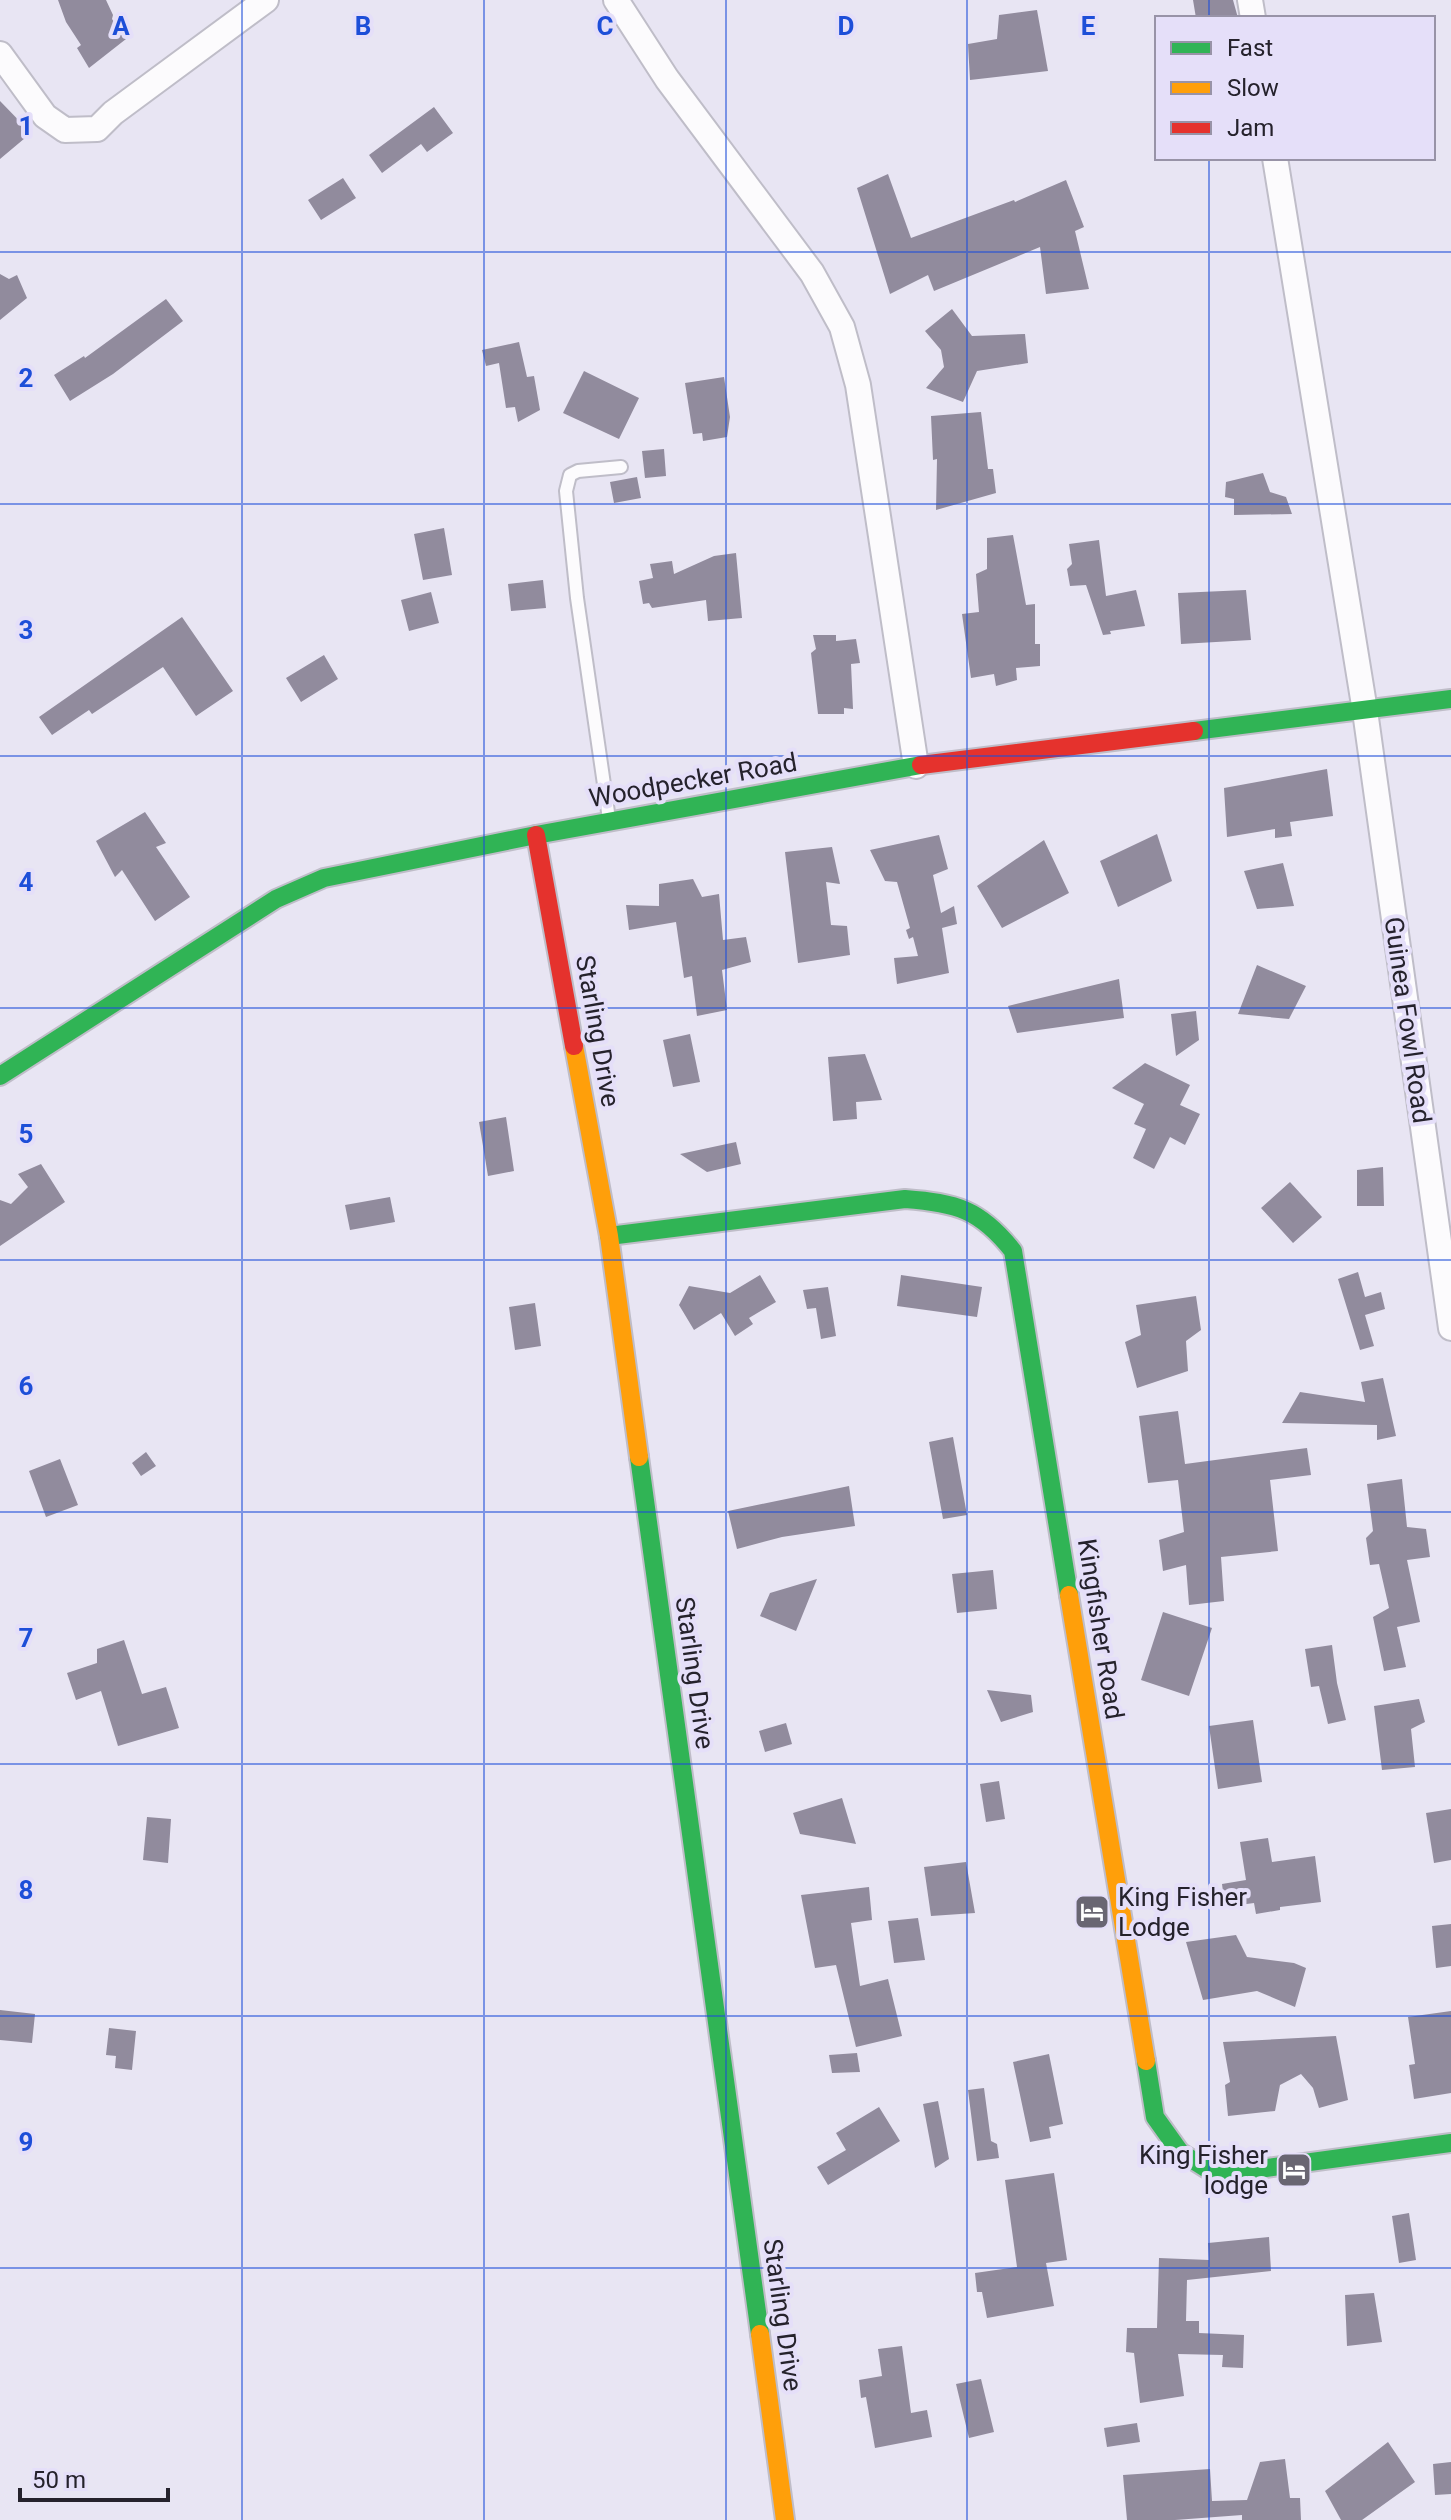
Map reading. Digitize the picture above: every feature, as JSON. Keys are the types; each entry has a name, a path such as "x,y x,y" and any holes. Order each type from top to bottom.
{"street":[{"path":"0,54 45,116 65,130 97,129 113,113 266,0"},
{"path":"616,0 667,79 812,273 842,327 858,385 916,766"},
{"name":"Guinea Fowl Road","path":"1275,160 1365,711 1451,1328"},
{"name":"Woodpecker Road","path":"0,1076 276,899 324,878 536,835 916,766 1451,699"},
{"name":"Starling Drive","path":"536,835 609,1236 785,2520"},
{"name":"Kingfisher Road","path":"609,1236 905,1199 943,1201 973,1211 996,1227 1013,1251 1155,2117 1166,2138 1182,2154 1214,2172 1244,2171 1451,2143"}],"lane":[{"path":"609,822 577,598 566,491 570,475 578,471 621,467"}],"building":[{"path":"58,0 106,0 112,19 126,39 89,68 77,48 81,45 66,22"},
{"path":"1193,0 1233,0 1237,16 1196,16"},
{"path":"1037,10 1048,71 970,80 968,44 997,39 999,15"},
{"path":"0,101 31,133 0,159"},
{"path":"434,107 453,133 427,152 421,144 382,173 369,155"},
{"path":"888,174 911,238 1015,202 1066,180 1084,227 1075,231 1089,289 1046,294 1040,247 934,291 928,275 890,294 857,188"},
{"path":"343,178 356,198 321,220 308,200"},
{"path":"0,274 9,279 17,275 27,298 0,320"},
{"path":"166,299 183,321 113,374 70,401 54,375 85,358"},
{"path":"952,309 972,336 1025,334 1028,363 977,371 963,402 926,388 944,367 941,350 925,331"},
{"path":"519,342 527,377 534,376 540,410 518,422 515,407 506,408 499,363 486,366 482,350"},
{"path":"584,371 639,398 619,439 563,413"},
{"path":"724,377 730,417 727,437 703,441 702,433 693,434 685,383"},
{"path":"981,412 988,469 993,469 996,493 936,510 937,459 933,460 931,416"},
{"path":"664,449 666,476 645,478 642,451"},
{"path":"1263,473 1270,492 1286,497 1292,514 1234,515 1234,499 1225,497 1226,482"},
{"path":"637,477 641,498 614,503 610,482"},
{"path":"444,528 452,575 423,580 414,534"},
{"path":"1013,535 1026,605 1035,604 1035,644 1040,644 1040,666 1016,668 1017,680 996,686 994,674 971,678 962,614 979,612 976,574 987,569 987,538"},
{"path":"1099,540 1106,596 1136,590 1145,626 1110,631 1111,634 1103,635 1086,585 1070,586 1067,569 1072,564 1069,544"},
{"path":"736,553 742,618 708,621 706,600 652,608 649,603 643,604 639,581 653,578 650,564 672,561 674,574 714,556"},
{"path":"543,580 546,608 511,611 508,584"},
{"path":"1246,590 1251,640 1181,644 1178,593"},
{"path":"431,592 439,623 409,631 401,600"},
{"path":"182,617 233,691 196,716 163,667 92,714 89,710 52,735 39,717"},
{"path":"813,635 836,635 836,641 856,639 860,663 851,664 853,709 844,708 844,714 818,714 811,653 816,649"},
{"path":"324,655 338,679 301,702 286,678"},
{"path":"1327,769 1333,816 1290,822 1292,836 1275,838 1275,829 1227,837 1224,788"},
{"path":"145,812 166,843 156,847 190,897 155,921 122,870 115,877 96,841"},
{"path":"1157,834 1172,881 1118,907 1100,861"},
{"path":"939,835 948,869 933,875 941,913 954,906 957,924 942,928 949,973 897,984 894,958 918,956 913,937 909,939 906,930 910,928 897,882 885,881 870,850"},
{"path":"1044,840 1069,893 1002,928 977,886"},
{"path":"832,847 840,884 826,882 831,925 847,926 850,955 798,963 785,852"},
{"path":"1283,863 1294,906 1257,909 1244,871"},
{"path":"693,879 702,897 719,894 723,940 746,937 751,962 722,970 727,1010 697,1016 692,976 684,978 676,922 629,930 626,905 659,906 659,884"},
{"path":"1257,965 1306,986 1289,1019 1238,1014"},
{"path":"1119,979 1124,1018 1017,1033 1008,1006"},
{"path":"1196,1011 1199,1040 1176,1056 1171,1014"},
{"path":"690,1034 700,1082 673,1087 663,1040"},
{"path":"865,1054 882,1100 856,1102 857,1119 833,1121 828,1057"},
{"path":"1145,1063 1190,1085 1180,1105 1200,1114 1185,1145 1170,1137 1154,1169 1133,1158 1146,1129 1134,1124 1144,1104 1112,1088"},
{"path":"506,1117 514,1171 488,1176 479,1122"},
{"path":"736,1142 741,1164 707,1172 680,1154"},
{"path":"41,1164 65,1202 0,1246 0,1200 11,1204 28,1187 18,1174"},
{"path":"1383,1167 1384,1206 1357,1206 1357,1170"},
{"path":"1290,1182 1322,1217 1293,1243 1261,1208"},
{"path":"390,1197 395,1222 350,1230 345,1205"},
{"path":"1358,1272 1365,1297 1381,1292 1385,1309 1365,1315 1374,1346 1360,1350 1338,1279"},
{"path":"760,1275 776,1302 749,1318 753,1324 735,1336 721,1313 694,1330 679,1305 689,1286 730,1293"},
{"path":"901,1275 982,1287 977,1317 897,1306"},
{"path":"828,1287 836,1336 821,1339 816,1308 807,1309 803,1290"},
{"path":"1196,1296 1201,1330 1186,1341 1188,1371 1137,1388 1125,1342 1141,1335 1136,1305"},
{"path":"535,1303 541,1346 515,1350 509,1307"},
{"path":"1383,1378 1396,1436 1377,1440 1377,1425 1282,1423 1300,1392 1365,1402 1361,1382"},
{"path":"1178,1411 1185,1464 1307,1448 1311,1475 1270,1480 1278,1551 1221,1557 1224,1601 1189,1605 1186,1565 1163,1571 1159,1540 1184,1532 1178,1480 1148,1483 1139,1416"},
{"path":"953,1437 967,1515 943,1519 929,1442"},
{"path":"146,1452 156,1466 141,1476 132,1463"},
{"path":"60,1459 78,1505 46,1517 29,1471"},
{"path":"1402,1479 1407,1527 1426,1529 1430,1557 1407,1560 1420,1622 1397,1627 1406,1667 1384,1671 1373,1617 1389,1608 1379,1564 1370,1565 1366,1538 1373,1531 1367,1484"},
{"path":"849,1486 855,1526 782,1537 737,1549 728,1511"},
{"path":"993,1570 997,1609 957,1613 952,1574"},
{"path":"817,1579 796,1631 760,1616 770,1593"},
{"path":"1163,1612 1212,1628 1189,1696 1141,1680"},
{"path":"124,1640 142,1694 166,1687 179,1728 118,1746 101,1691 76,1700 67,1673 97,1663 97,1649"},
{"path":"1332,1645 1346,1720 1328,1724 1319,1686 1311,1687 1305,1649"},
{"path":"987,1690 1031,1695 1033,1712 1001,1722"},
{"path":"1419,1699 1425,1722 1411,1729 1415,1767 1382,1770 1374,1706"},
{"path":"1253,1720 1262,1782 1218,1789 1209,1726"},
{"path":"786,1723 792,1744 765,1752 759,1731"},
{"path":"999,1781 1005,1819 986,1822 980,1784"},
{"path":"842,1798 856,1844 800,1834 793,1813"},
{"path":"1451,1809 1451,1860 1434,1863 1426,1813"},
{"path":"147,1817 171,1819 168,1863 143,1860"},
{"path":"1268,1838 1272,1862 1315,1856 1321,1902 1280,1907 1280,1910 1256,1914 1254,1903 1225,1907 1222,1884 1246,1880 1240,1842"},
{"path":"966,1862 975,1913 931,1916 924,1867"},
{"path":"869,1887 872,1920 851,1923 860,1986 888,1979 902,2036 856,2047 836,1965 815,1968 801,1895"},
{"path":"918,1918 925,1960 894,1963 888,1921"},
{"path":"1451,1924 1451,1966 1436,1968 1432,1926"},
{"path":"1236,1935 1247,1957 1294,1963 1306,1968 1295,2007 1257,1991 1203,2000 1186,1942"},
{"path":"0,2010 35,2014 32,2043 0,2040"},
{"path":"1451,2011 1451,2093 1414,2099 1409,2065 1415,2064 1408,2017"},
{"path":"109,2028 136,2031 132,2070 115,2068 116,2056 106,2055"},
{"path":"1336,2036 1348,2100 1319,2108 1313,2088 1301,2074 1280,2085 1275,2111 1228,2116 1225,2085 1230,2082 1223,2042"},
{"path":"857,2053 860,2072 832,2073 829,2055"},
{"path":"1049,2054 1063,2124 1049,2127 1051,2138 1030,2142 1013,2062"},
{"path":"984,2088 991,2141 997,2144 999,2158 977,2161 968,2090"},
{"path":"938,2101 949,2159 935,2168 923,2104"},
{"path":"879,2107 900,2141 828,2185 817,2167 846,2150 836,2133"},
{"path":"1054,2173 1067,2260 1046,2263 1054,2306 987,2318 982,2292 977,2292 975,2273 1017,2267 1005,2180"},
{"path":"1409,2213 1416,2260 1399,2263 1392,2216"},
{"path":"1269,2237 1271,2271 1187,2280 1186,2321 1199,2321 1199,2333 1244,2335 1243,2368 1222,2367 1223,2355 1178,2354 1184,2396 1140,2403 1134,2353 1126,2352 1127,2328 1157,2328 1159,2258 1209,2260 1208,2243"},
{"path":"1374,2293 1382,2342 1347,2346 1345,2295"},
{"path":"902,2346 911,2413 927,2410 932,2437 875,2448 866,2397 861,2398 859,2380 882,2376 878,2349"},
{"path":"981,2379 994,2432 969,2438 956,2384"},
{"path":"1137,2423 1140,2442 1107,2447 1104,2428"},
{"path":"1388,2442 1415,2482 1362,2520 1341,2520 1325,2491"},
{"path":"1285,2459 1290,2498 1300,2498 1301,2520 1242,2520 1242,2515 1127,2520 1123,2475 1210,2469 1212,2501 1247,2500 1260,2462"},
{"path":"1451,2462 1451,2494 1435,2495 1433,2464"}],"traffic: fast":[{"path":"1194,731 1451,699"},
{"path":"0,1076 276,899 324,878 536,835 921,765"},
{"path":"609,1236 905,1199 953,1206 978,1217 1013,1251 1069,1595"},
{"path":"639,1457 760,2334"},
{"path":"1146,2061 1155,2117 1180,2152 1207,2169 1244,2171 1451,2143"}],"traffic: slow":[{"path":"574,1046 609,1236 639,1457"},
{"path":"1069,1595 1146,2061"},
{"path":"760,2334 785,2520"}],"traffic: jam":[{"path":"921,765 1194,731"},
{"path":"536,835 574,1046"}],"place":[{"name":"King Fisher Lodge","path":"1092,1912"},
{"name":"King Fisher lodge","path":"1294,2170"}]}
